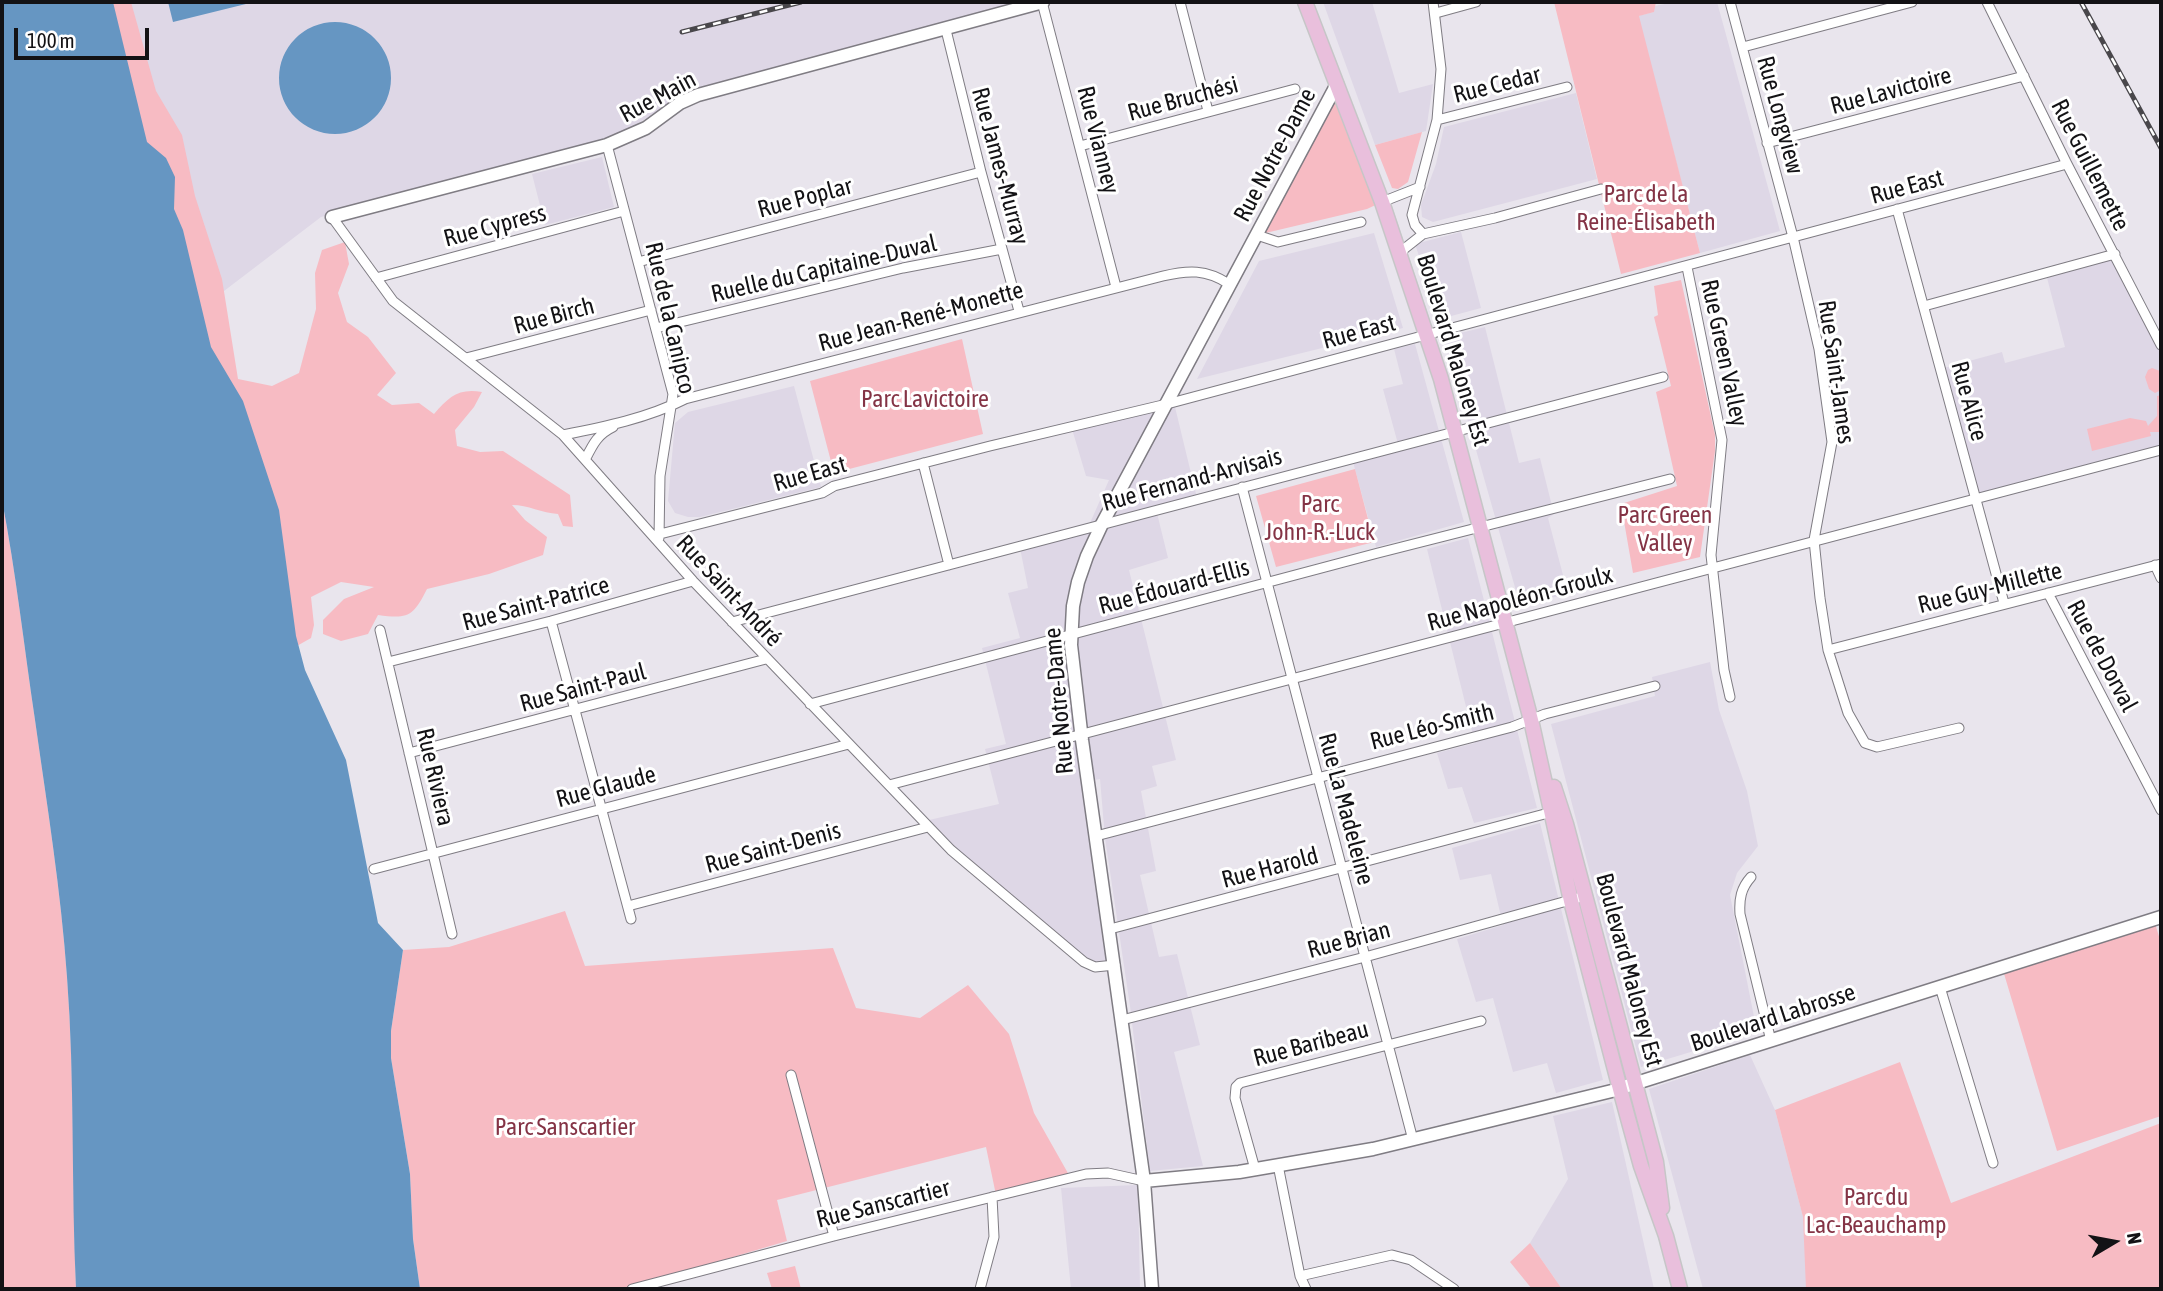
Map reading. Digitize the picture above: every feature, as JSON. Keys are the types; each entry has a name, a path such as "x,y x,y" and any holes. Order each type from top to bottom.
{"main road":[{"name":"Boulevard Maloney Est","path":"1305,2 1382,202 1427,334 1556,811 1640,1166 1666,1236 1680,1289"},
{"name":"Boulevard Maloney Est","path":"1578,898 1636,1083 1656,1162 1666,1236"}],"street":[{"name":"Rue Main","path":"332,216 607,145 646,128 688,99 1042,2"},
{"name":"Rue Vianney","path":"1042,2 1116,287"},
{"path":"1180,2 1208,111"},
{"path":"1423,234 1415,225 1412,215 1437,120 1441,69 1433,2"},
{"path":"1436,13 1476,2"},
{"name":"Rue Longview","path":"1730,2 1793,237"},
{"path":"1743,47 1912,2"},
{"name":"Rue Guillemette","path":"1987,2 2161,345"},
{"name":"Rue James-Murray","path":"946,30 1019,311"},
{"name":"Rue Lavictoire","path":"1767,143 2024,76"},
{"name":"Rue Notre-Dame","path":"1152,1289 1144,1181 1081,733 1071,634 1078,582 1102,524 1337,84"},
{"name":"Rue Cedar","path":"1437,120 1567,87"},
{"name":"Rue Bruchési","path":"1080,146 1295,89"},
{"name":"Rue de la Canipco","path":"607,145 673,394 660,476 659,539"},
{"name":"Rue East","path":"659,539 822,493 834,486 1167,404 2067,164"},
{"name":"Rue Poplar","path":"638,262 981,172"},
{"path":"1382,202 1420,187"},
{"path":"1401,256 1410,244 1423,234 1495,218 1601,189"},
{"name":"Rue Alice","path":"1897,209 2004,603"},
{"name":"Rue Cypress","path":"376,278 624,211"},
{"name":"Rue Saint-André","path":"332,216 393,301 563,435 586,458 616,497 659,539 692,581 965,863 1084,962 1095,967 1115,965"},
{"path":"1257,234 1278,242 1362,222"},
{"name":"Rue Saint-James","path":"1793,237 1819,349 1832,442 1814,540 1828,650 1848,713 1865,743 1877,747 1959,728"},
{"name":"Ruelle du Capitaine-Duval","path":"656,328 903,268 1002,249"},
{"path":"1924,306 2115,254"},
{"name":"Rue Green Valley","path":"1687,267 1723,440 1711,555 1724,670 1730,697"},
{"name":"Rue Jean-René-Monette","path":"563,435 624,421 672,406 685,399 1116,287 1193,271 1216,276 1229,284"},
{"name":"Rue Birch","path":"466,358 651,310"},
{"name":"Rue Fernand-Arvisais","path":"732,622 1663,377"},
{"name":"Rue Jean-René-Monette","path":"586,458 603,432 624,421"},
{"name":"Rue Napoléon-Groulx","path":"889,785 2161,450"},
{"path":"923,463 949,565"},
{"name":"Rue Édouard-Ellis","path":"810,704 1670,479"},
{"name":"Rue La Madeleine","path":"1242,487 1413,1140"},
{"path":"2158,565 2161,578"},
{"name":"Rue Guy-Millette","path":"1828,650 2158,565"},
{"name":"Rue Saint-Patrice","path":"388,662 551,621 692,581"},
{"name":"Rue de Dorval","path":"2048,593 2161,810"},
{"path":"551,621 631,919"},
{"name":"Rue Riviera","path":"380,630 452,934"},
{"name":"Rue Saint-Paul","path":"409,753 766,659"},
{"name":"Rue Léo-Smith","path":"1096,836 1512,727 1655,686"},
{"name":"Rue Glaude","path":"374,869 849,744"},
{"name":"Rue Harold","path":"1110,929 1556,811"},
{"name":"Rue Saint-Denis","path":"628,906 928,827"},
{"path":"1751,877 1740,896 1740,914 1771,1041"},
{"name":"Rue Brian","path":"1122,1020 1578,898"},
{"name":"Boulevard Labrosse","path":"1144,1181 1183,1179 1255,1169 1413,1140 1620,1088 2161,917"},
{"path":"1940,987 1993,1163"},
{"name":"Rue Baribeau","path":"1255,1169 1235,1098 1236,1087 1240,1083 1481,1021"},
{"path":"791,1075 834,1236"},
{"path":"1278,1165 1300,1276 1306,1289"},
{"name":"Rue Sanscartier","path":"632,1289 1086,1174 1108,1173 1144,1181"},
{"path":"980,1289 994,1237 992,1197"},
{"path":"1300,1276 1392,1255 1411,1260 1454,1289"}],"shaded area":[{"path":"91,2 1035,2 673,102 596,149 321,217 186,320"},
{"path":"1323,2 1372,2 1399,93 1433,84 1426,131 1375,145"},
{"path":"1674,2 1717,2 1780,231 1700,253 1638,16 1653,12 1655,6"},
{"path":"1576,93 1597,179 1433,222 1422,217 1421,205 1436,164 1444,127"},
{"path":"602,157 614,207 545,225 532,174"},
{"path":"1461,232 1481,308 1440,319 1415,244"},
{"path":"1374,233 1403,328 1197,379 1259,261"},
{"path":"2115,254 2161,345 2161,450 1976,499 1940,369 2002,352 2005,363 2065,347 2046,274"},
{"path":"1485,327 1519,463 1540,458 1554,514 1548,518 1568,594 1520,605 1444,337"},
{"path":"1415,344 1464,522 1376,547 1352,458 1398,444 1383,389 1403,384 1394,349"},
{"path":"794,386 821,487 700,517 675,513 668,501 675,423 688,412"},
{"path":"1175,407 1197,498 1156,509 1168,558 1129,570 1176,760 1152,766 1157,786 1141,791 1156,871 1140,875 1159,957 1177,954 1200,1045 1174,1052 1203,1166 1150,1171 1130,1006 1105,838 1100,779 1088,781 1115,965 1095,967 928,827 929,820 999,804 985,749 1006,744 982,648 1020,638 1008,593 1028,588 1019,543 1090,523 1109,480 1086,476 1072,429"},
{"path":"1468,538 1537,808 1474,823 1462,787 1448,789 1437,753 1475,743 1427,549"},
{"path":"1710,662 1719,710 1747,791 1758,846 1737,873 1730,895 1757,1032 1641,1067 1551,724 1655,696 1652,677"},
{"path":"1540,823 1603,1080 1556,1093 1547,1063 1513,1072 1493,998 1476,1002 1457,939 1503,925 1491,874 1460,880 1452,848"},
{"path":"1750,1055 1775,1110 1822,1289 1703,1289 1649,1089"},
{"path":"1612,1102 1654,1289 1562,1289 1530,1243 1568,1179 1553,1116"},
{"path":"1138,1185 1140,1289 1071,1289 1061,1188"}],"green space":[{"path":"97,2 131,2 156,91 182,135 195,196 222,279 238,379 272,386 299,373 316,309 315,273 322,250 345,242 349,264 338,293 347,322 368,337 396,373 377,395 392,405 419,403 434,414 455,395 466,391 482,392 474,407 455,430 457,446 480,452 503,451 570,495 573,527 563,526 558,514 512,505 525,520 547,537 543,555 489,574 427,589 413,611 396,617 378,615 368,634 341,641 323,634 323,620 344,599 374,587 341,582 311,597 314,625 311,638 288,651 223,407"},
{"name":"Parc de la Reine-Élisabeth","path":"1554,2 1656,2 1654,12 1639,16 1700,253 1621,274"},
{"path":"1337,84 1382,202 1367,209 1257,235"},
{"path":"1422,132 1408,182 1398,189 1392,188 1375,145"},
{"name":"Parc Green Valley","path":"1681,280 1715,435 1700,557 1633,573 1621,504 1677,486 1656,392 1671,386 1654,317 1658,315 1654,286"},
{"name":"Parc Lavictoire","path":"962,339 983,434 834,473 810,381"},
{"path":"2152,368 2160,371 2161,390 2155,393 2149,389 2145,377"},
{"path":"2161,395 2161,432 2150,432 2151,436 2092,451 2087,429 2130,418 2146,421 2148,426 2157,416 2157,396"},
{"name":"Parc John-R.-Luck","path":"1355,469 1374,542 1276,567 1256,496"},
{"path":"2,500 49,816 64,945 70,1016 76,1289 2,1289"},
{"name":"Parc Sanscartier","path":"565,911 585,966 833,948 856,1008 920,1018 968,985 1009,1034 1034,1113 1069,1175 996,1195 986,1147 777,1200 787,1241 625,1289 420,1289 413,1239 410,1174 391,1058 391,1031 403,950 449,947"},
{"path":"2154,920 2161,943 2161,1116 2057,1151 2002,967"},
{"name":"Parc du Lac-Beauchamp","path":"1900,1062 1951,1203 2161,1123 2161,1289 1806,1289 1803,1217 1775,1110"},
{"path":"1530,1243 1562,1289 1532,1289 1510,1262"},
{"path":"795,1266 801,1289 772,1289 767,1273"}],"water":[{"path":"2,2 113,2 147,142 166,158 175,177 174,209 183,230 211,347 243,401 279,510 296,636 305,670 346,760 378,923 403,950 391,1031 391,1058 410,1174 413,1239 420,1289 76,1289 71,1055 64,945 49,816 2,500"},
{"path":"168,2 254,2 173,22"},
{"path":"335,22 356,26 375,38 387,57 391,78 387,99 375,118 356,130 335,134 314,130 295,118 283,99 279,78 283,57 295,38 314,26"}],"railway":[{"path":"682,32 801,2"},
{"path":"2081,2 2161,148"}]}
